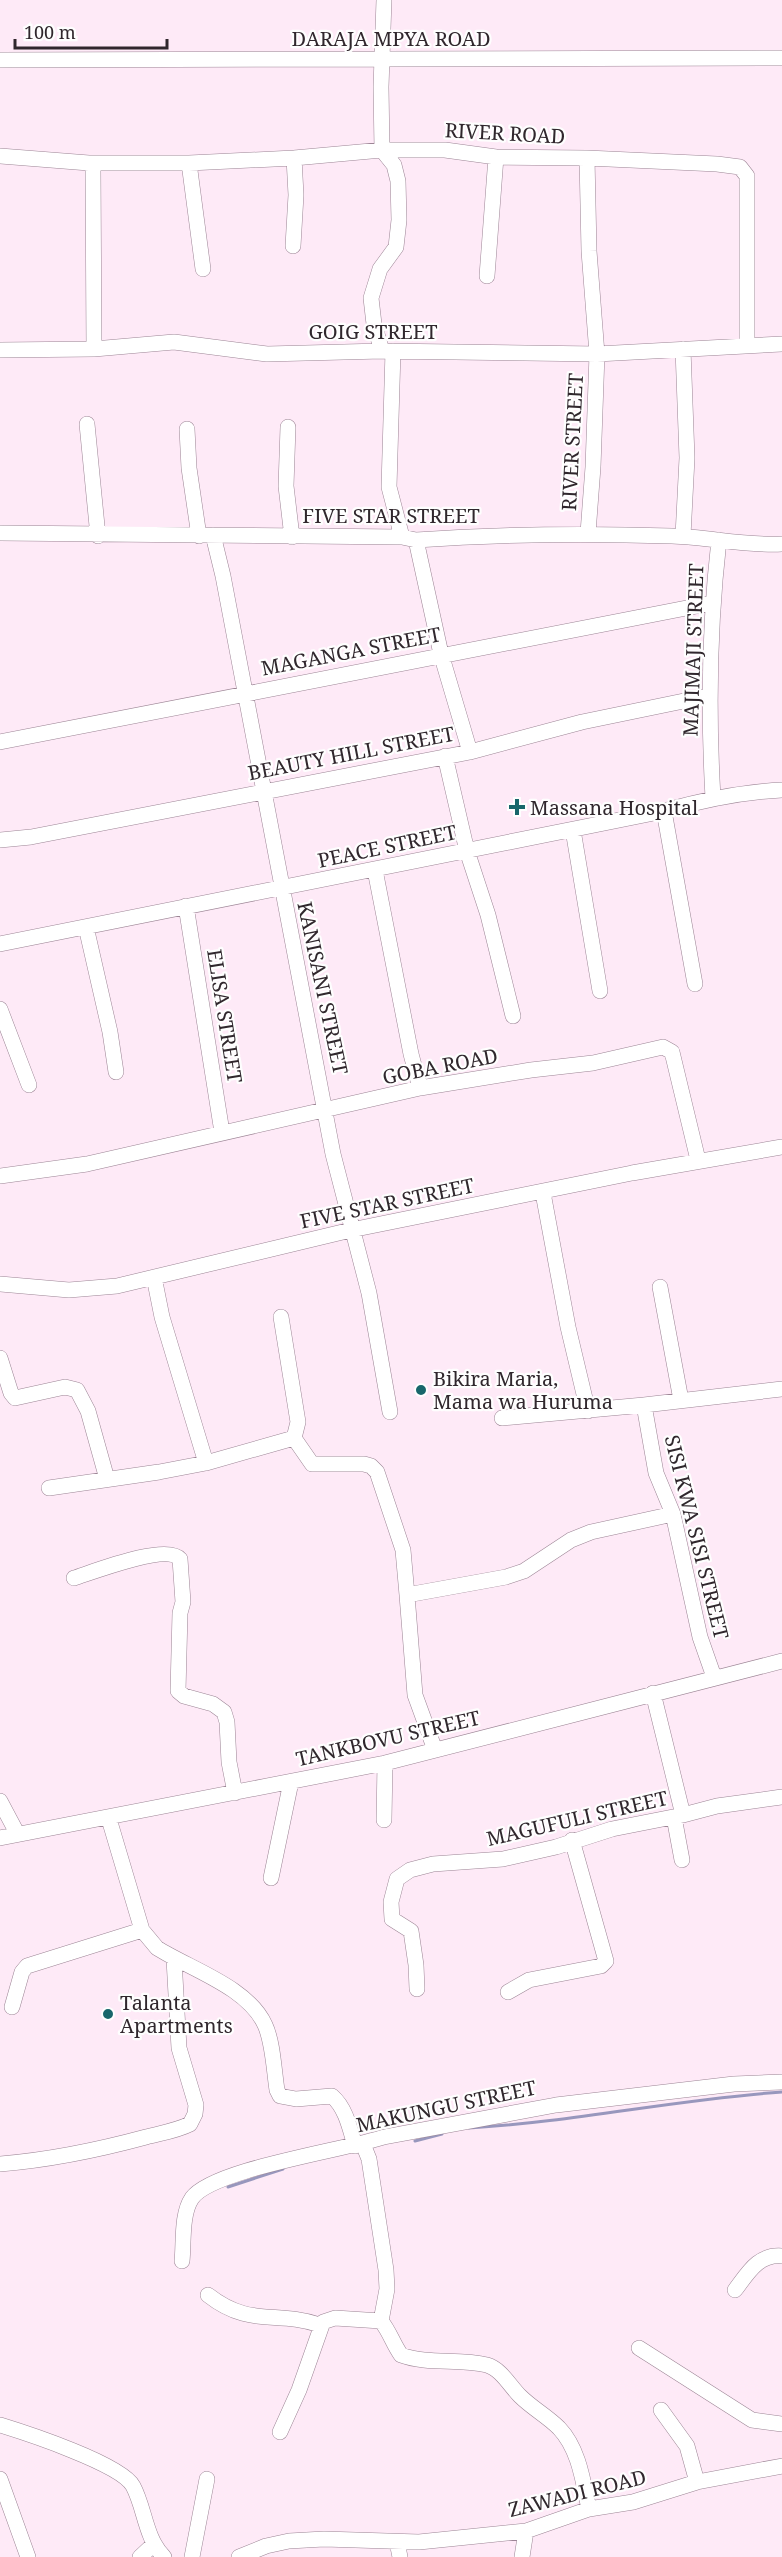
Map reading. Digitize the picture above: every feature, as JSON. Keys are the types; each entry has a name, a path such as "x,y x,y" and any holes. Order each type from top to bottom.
{"street":[{"path":"384,0 382,150 394,165 398,181 399,220 396,247 380,269 371,298 374,324 388,351 389,487 409,538 470,752"},
{"name":"DARAJA MPYA ROAD","path":"0,60 782,58"},
{"name":"RIVER ROAD","path":"0,156 89,163 189,163 294,158 382,150 445,150 496,157 587,158 740,167 747,176 747,345"},
{"path":"487,276 496,157"},
{"path":"293,246 296,195 294,158"},
{"name":"RIVER STREET","path":"587,158 589,251 597,354 588,533"},
{"path":"89,163 93,168 94,349"},
{"path":"189,163 203,269"},
{"name":"GOIG STREET","path":"0,350 94,349 174,342 267,354 388,351 597,354 782,344"},
{"path":"683,349 687,458 683,536"},
{"path":"87,424 98,536"},
{"path":"288,427 286,486 292,537"},
{"name":"KANISANI STREET","path":"187,429 189,468 245,694 281,889 327,1111 333,1154 369,1293 390,1412"},
{"name":"FIVE STAR STREET","path":"0,533 98,536 409,538 588,533 683,536 782,544"},
{"name":"MAJIMAJI STREET","path":"713,798 708,696 712,603 719,540"},
{"name":"MAGANGA STREET","path":"0,742 441,654 712,603"},
{"name":"BEAUTY HILL STREET","path":"0,840 31,837 264,790 470,752 582,722 708,696"},
{"path":"445,756 467,850 488,915 513,1016"},
{"name":"PEACE STREET","path":"0,944 573,830 713,798 746,792 782,790"},
{"path":"664,811 695,984"},
{"path":"573,830 600,991"},
{"path":"375,870 411,1054 420,1088"},
{"name":"ELISA STREET","path":"186,906 222,1132"},
{"path":"86,927 110,1032 116,1072"},
{"path":"0,1010 29,1085"},
{"name":"GOBA ROAD","path":"0,1176 87,1164 420,1088 531,1070 593,1063 663,1047 672,1052 698,1160"},
{"name":"FIVE STAR STREET","path":"0,1284 69,1290 117,1286 351,1230 698,1160 782,1147"},
{"path":"543,1193 568,1327 588,1411"},
{"path":"154,1277 162,1317 206,1463"},
{"path":"660,1287 681,1400"},
{"path":"281,1317 298,1422 294,1438 312,1464 364,1464 371,1466 377,1473 403,1550 415,1695 435,1750"},
{"path":"0,1358 11,1393 15,1398 65,1387 77,1390 88,1411 107,1479"},
{"path":"502,1418 588,1411 782,1389"},
{"name":"SISI KWA SISI STREET","path":"644,1405 656,1473 673,1514 700,1638 714,1677"},
{"path":"49,1488 159,1473 206,1463 294,1438"},
{"path":"406,1595 506,1577 524,1571 571,1540 591,1532 673,1514"},
{"path":"74,1578 161,1554 177,1556 180,1559 183,1602 180,1613 178,1692 184,1696 213,1704 224,1712 227,1722 229,1762 236,1793"},
{"name":"TANKBOVU STREET","path":"0,1838 385,1763 782,1661"},
{"path":"654,1693 679,1816 682,1860"},
{"path":"384,1820 385,1763"},
{"path":"271,1878 291,1782"},
{"name":"MAGUFULI STREET","path":"417,1989 411,1931 392,1919 391,1912 393,1889 401,1875 427,1865 504,1859 556,1847 612,1828 679,1816 717,1806 782,1797"},
{"path":"0,1801 17,1833"},
{"path":"109,1818 142,1930 157,1948 236,1993 251,2007 266,2026 276,2090 280,2096 296,2099 332,2096 337,2100 359,2145 369,2159 386,2270 387,2289 381,2321"},
{"path":"508,1992 529,1980 601,1966 606,1961 572,1840"},
{"path":"12,2007 22,1972 27,1966 142,1930"},
{"path":"0,2164 29,2162 107,2147 172,2131 190,2124 195,2114 196,2104 179,2048 174,1959"},
{"name":"MAKUNGU STREET","path":"182,2261 188,2206 200,2190 265,2166 395,2135 546,2107 734,2084 782,2082"},
{"path":"735,2290 760,2260 770,2255 782,2256"},
{"path":"208,2295 238,2314 304,2320 320,2325 335,2318 381,2321 390,2332 395,2347 401,2355 427,2360 482,2364 495,2369 521,2397 550,2420 566,2437 578,2460 589,2509"},
{"path":"280,2432 299,2390 320,2325"},
{"path":"639,2348 752,2420 782,2424"},
{"path":"661,2410 687,2446 697,2482"},
{"path":"0,2425 58,2445 107,2466 128,2479 139,2500 154,2544 164,2557"},
{"name":"ZAWADI ROAD","path":"238,2557 266,2546 289,2541 334,2539 398,2550 419,2542 526,2531 589,2509 633,2502 697,2482 782,2466"},
{"path":"0,2479 28,2557"},
{"path":"192,2557 207,2479"},
{"path":"522,2557 526,2531"},
{"path":"140,2557 154,2544"}],"waterway":[{"path":"469,2128 547,2121 782,2092"},
{"path":"415,2141 442,2134"},
{"path":"228,2187 283,2169"}],"place":[{"name":"Massana Hospital","path":"517,807"},
{"name":"Bikira Maria, Mama wa Huruma","path":"421,1390"},
{"name":"Talanta Apartments","path":"108,2014"}]}
